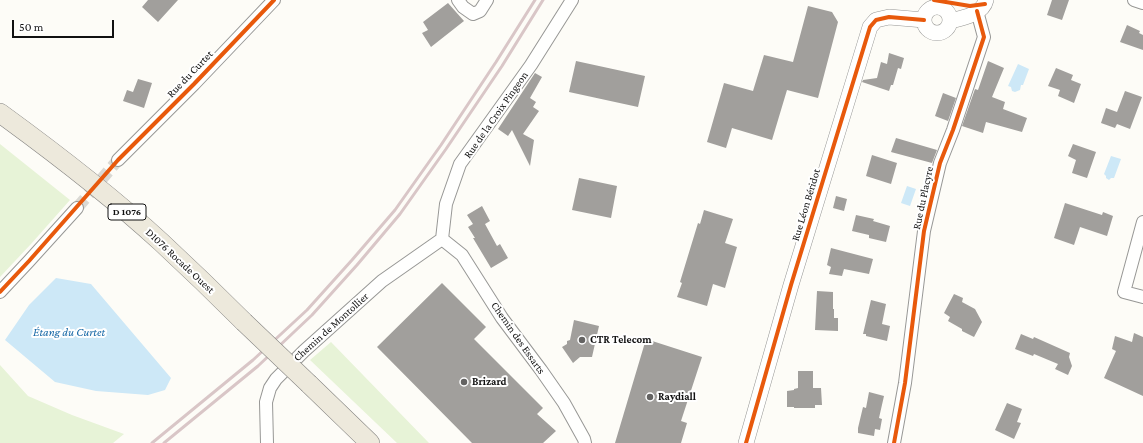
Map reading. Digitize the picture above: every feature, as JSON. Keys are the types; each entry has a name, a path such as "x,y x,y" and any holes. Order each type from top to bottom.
{"main road":[{"name":"D1076 Rocade Ouest","path":"0,113 44,145 122,208 161,242 370,443"}],"street":[{"name":"Rue du Curtet","path":"118,160 194,84 274,0"},
{"path":"458,0 463,7 473,14 480,11 487,0"},
{"name":"Rue de la Croix Pingeon","path":"442,238 446,204 460,164 531,65 572,0"},
{"path":"1134,0 1143,3"},
{"name":"Rue Léon Béridot","path":"746,443 791,285 870,27 876,20 889,17 924,20 926,28 933,33 941,33 948,28 950,21 971,15 983,5"},
{"name":"Rue du Placyre","path":"894,443 906,383 924,231 940,163 953,130 984,37 983,5"},
{"path":"0,292 77,208"},
{"path":"1143,222 1124,292 1143,296"},
{"name":"Chemin de Montollier","path":"267,443 266,402 270,388 276,379 304,350 382,281 442,238"},
{"name":"Chemin des Essarts","path":"442,238 462,255 502,318 564,403 585,443"}],"green space":[{"path":"0,144 70,200 0,277"},
{"path":"331,342 429,443 397,443 310,360"},
{"path":"0,365 28,396 72,415 124,434 113,443 0,443"}],"water":[{"path":"1018,64 1029,69 1020,90 1015,92 1008,86"},
{"path":"1111,156 1121,159 1114,178 1109,180 1104,174"},
{"path":"907,186 916,189 910,206 901,203"},
{"name":"Étang du Curtet","path":"56,278 91,284 171,378 165,390 148,395 96,391 55,382 5,340 29,305"}],"building":[{"path":"148,0 178,0 158,22 142,7"},
{"path":"1052,0 1069,0 1062,20 1047,15"},
{"path":"448,3 464,21 431,47 422,33 428,30 423,22"},
{"path":"808,6 832,12 838,22 818,98 787,90 772,140 732,128 726,148 707,142 724,83 753,91 764,55 793,62"},
{"path":"1127,25 1140,31 1139,33 1143,35 1143,50 1120,42"},
{"path":"889,53 904,58 901,69 898,68 893,85 891,85 889,91 862,82 863,80 877,78 881,62 887,64"},
{"path":"576,61 645,76 638,107 569,92"},
{"path":"988,61 1004,68 992,97 1005,102 1003,109 1027,118 1022,132 986,122 983,133 962,126 975,89 978,90"},
{"path":"1056,68 1073,75 1071,80 1081,84 1074,103 1058,96 1060,90 1048,86"},
{"path":"535,73 542,77 530,98 536,102 533,107 539,111 523,134 534,140 530,166 512,130 508,136 498,129"},
{"path":"138,79 152,83 144,108 123,101 127,90 133,92"},
{"path":"1125,91 1142,97 1130,129 1117,124 1115,128 1101,123 1106,108 1117,112"},
{"path":"943,93 956,98 948,121 935,116"},
{"path":"896,138 937,150 932,163 891,152"},
{"path":"1073,144 1096,152 1087,178 1072,173 1076,160 1068,156"},
{"path":"872,155 897,163 891,184 866,176"},
{"path":"579,178 617,186 611,218 572,210"},
{"path":"836,196 847,199 844,211 833,208"},
{"path":"1065,203 1102,215 1103,212 1113,216 1107,236 1080,227 1074,245 1054,238"},
{"path":"482,206 490,221 485,224 497,246 500,244 508,258 491,268 468,227 473,224 467,215"},
{"path":"704,210 733,219 725,243 737,247 725,288 713,284 707,306 677,297 682,283 680,282 698,223 700,224"},
{"path":"856,215 874,219 873,221 890,226 886,242 869,238 869,235 852,231"},
{"path":"831,248 873,259 869,274 844,269 842,276 829,274 831,267 827,265"},
{"name":"Brizard","path":"442,283 486,327 474,339 543,408 537,414 556,431 543,443 472,443 377,347"},
{"path":"817,291 833,292 834,318 838,318 838,331 815,330"},
{"path":"954,294 963,298 962,302 975,309 982,322 974,337 948,321 950,317 944,313"},
{"path":"871,300 886,304 882,324 890,326 887,341 863,334"},
{"name":"CTR Telecom","path":"574,320 599,326 592,357 580,357 573,363 562,347 567,344 567,341 570,340"},
{"path":"1134,333 1143,337 1143,396 1104,378 1116,351 1112,349 1115,336 1132,342"},
{"path":"1021,334 1033,339 1034,337 1070,353 1069,357 1072,366 1068,375 1055,369 1058,364 1034,354 1033,356 1015,349"},
{"name":"Raydiall","path":"646,339 702,357 681,421 687,423 681,443 615,443"},
{"path":"798,371 813,371 813,388 821,388 822,405 815,405 815,408 787,407 787,391 798,388"},
{"path":"869,392 884,396 879,418 882,419 880,430 875,429 874,436 858,433 863,407 866,408"},
{"path":"1007,403 1022,409 1017,422 1021,423 1014,439 995,430"}],"tunnel":[{"path":"77,208 118,160"}],"railway":[{"path":"152,443 253,360 307,310 352,260 395,210 441,145 535,0"},
{"path":"164,443 258,366 312,315 357,265 400,214 446,149 502,66 543,0"}],"cycle path":[{"path":"0,292 118,160 194,84 274,0"},
{"path":"934,0 970,6 985,4"},
{"path":"894,443 905,383 924,231 940,163 953,130 984,37 977,11"},
{"path":"746,443 791,285 870,27 876,20 889,17 924,20"}],"place":[{"name":"CTR Telecom","path":"582,340"},
{"name":"Brizard","path":"464,382"},
{"name":"Raydiall","path":"650,397"}]}
